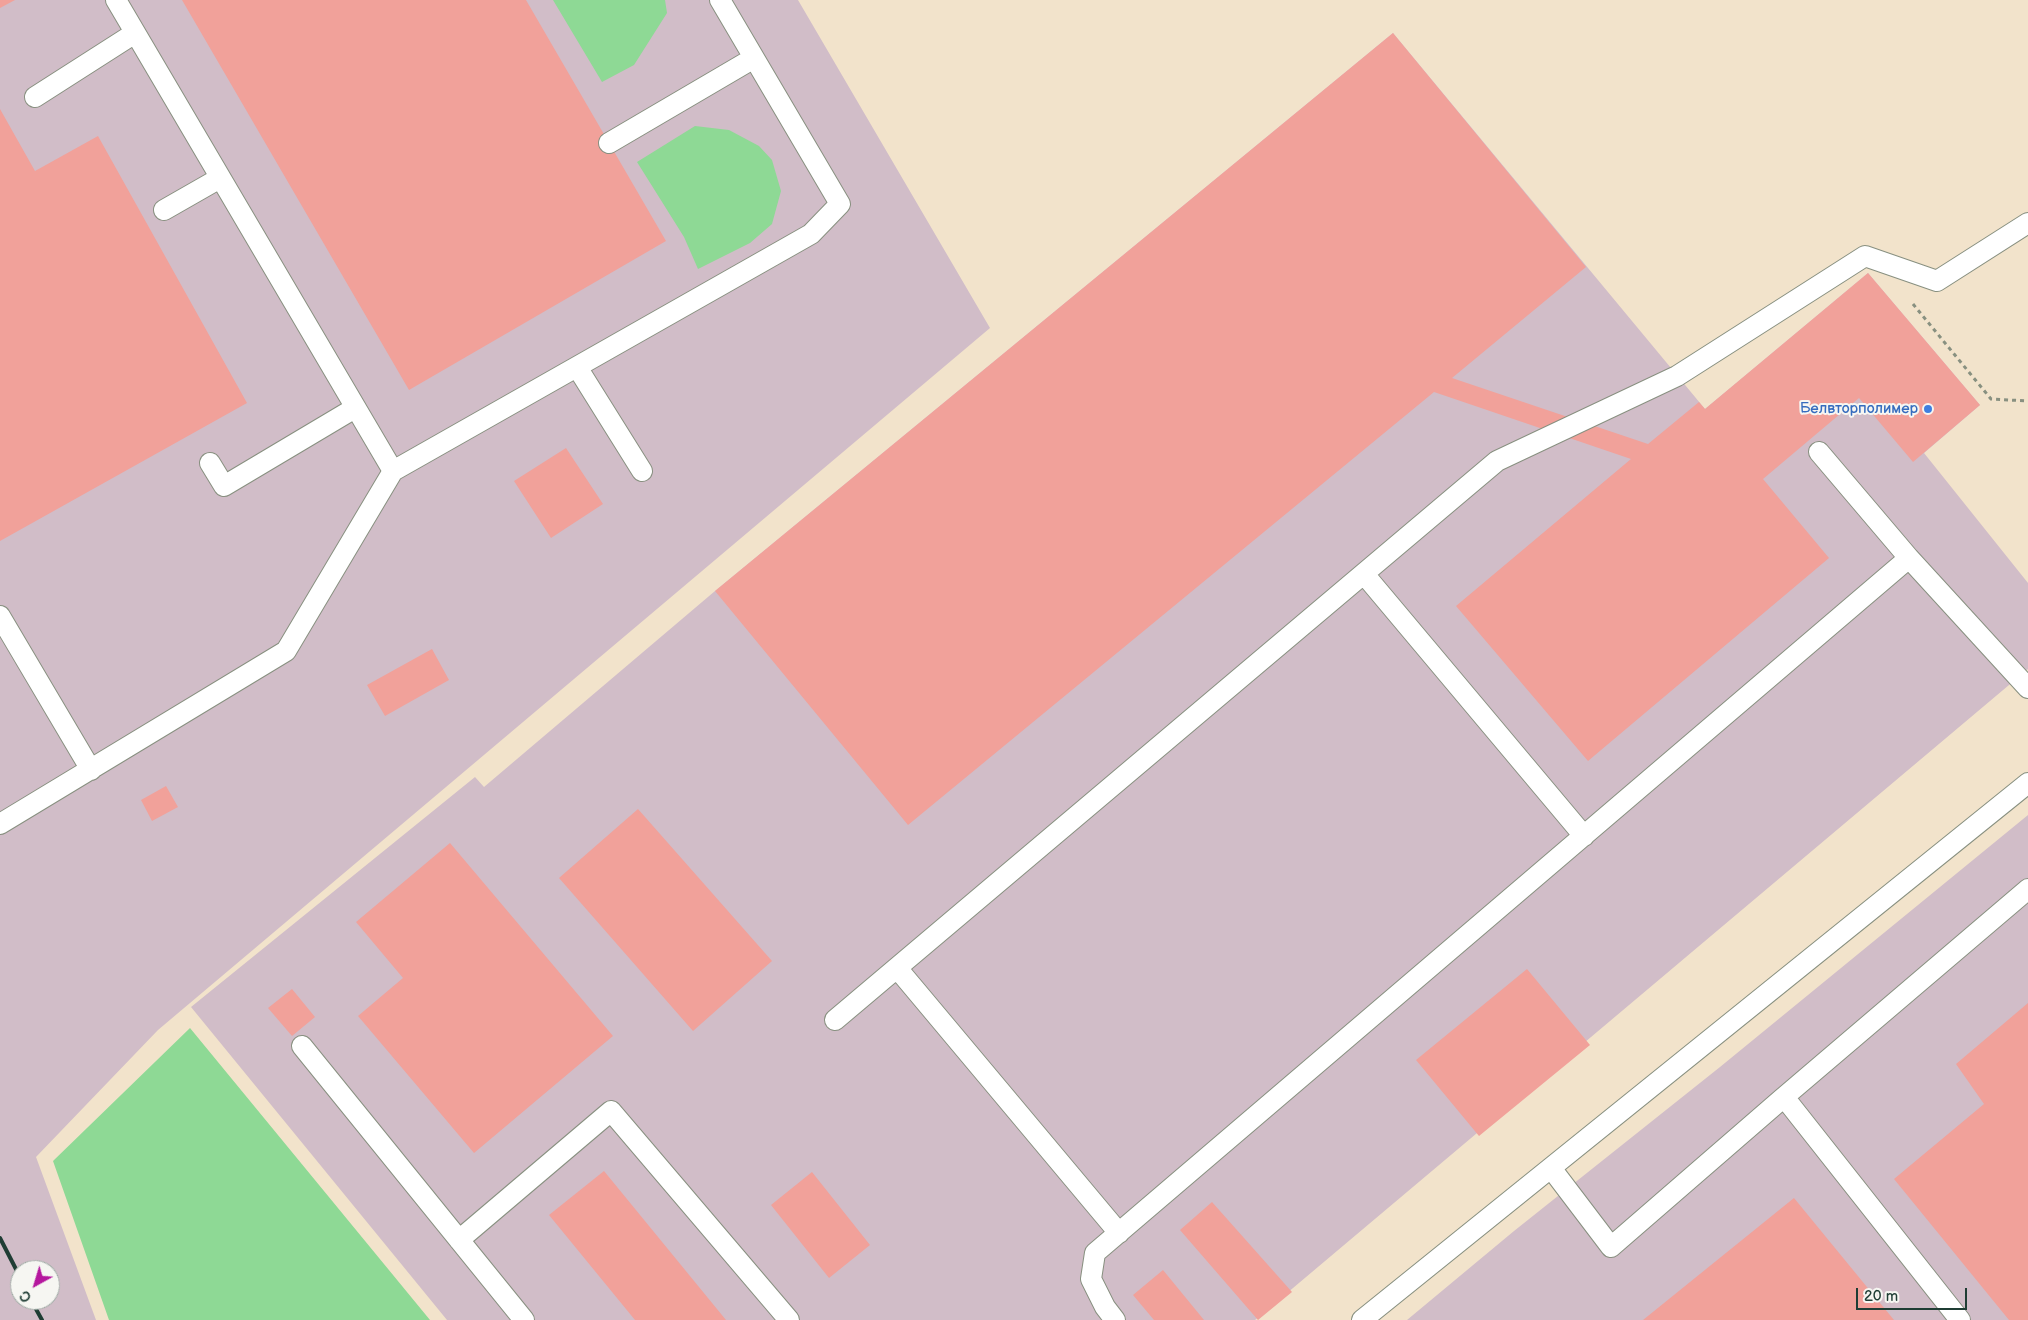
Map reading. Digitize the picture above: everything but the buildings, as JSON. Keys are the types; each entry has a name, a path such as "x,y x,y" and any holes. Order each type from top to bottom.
{"lane":[{"path":"116,0 393,471"},
{"path":"0,824 286,651 393,471 811,234 840,204 720,0"},
{"path":"35,97 135,33"},
{"path":"609,143 754,58"},
{"path":"164,210 220,178"},
{"path":"835,1020 1497,461 1677,376 1866,256 1937,281 2028,223"},
{"path":"577,367 642,471"},
{"path":"210,463 224,486 355,408"},
{"path":"1819,452 1909,558 2028,688"},
{"path":"1116,1320 1105,1307 1091,1279 1095,1253 1909,558"},
{"path":"1364,574 1584,836"},
{"path":"0,616 91,770"},
{"path":"1362,1320 2028,783"},
{"path":"1551,1168 1611,1247 2028,889"},
{"path":"897,968 1119,1233"},
{"path":"302,1046 524,1320"},
{"path":"1784,1097 1960,1320"},
{"path":"459,1240 612,1111 789,1320"}],"path":[{"path":"1912,303 1991,398 2028,401"}],"shaded area":[{"path":"0,0 798,0 990,328 158,1030 36,1157 96,1320 0,1320"},
{"path":"1393,33 1705,409 1868,273 1980,405 1924,453 2028,583 2028,669 1255,1320 447,1320 191,1007 475,777 484,787 715,591"},
{"path":"2028,815 2028,1320 1407,1320 1514,1231 1720,1067"}],"green space":[{"path":"553,0 665,0 667,13 634,65 602,82"},
{"path":"695,126 729,130 759,146 772,160 781,191 772,224 750,243 698,269 684,237 637,162"},
{"path":"190,1028 430,1320 109,1320 53,1161"}],"railway":[{"path":"0,1238 11,1260"},
{"path":"36,1310 42,1320"}],"place":[{"name":"Белвторполимер","path":"1928,409"}]}
